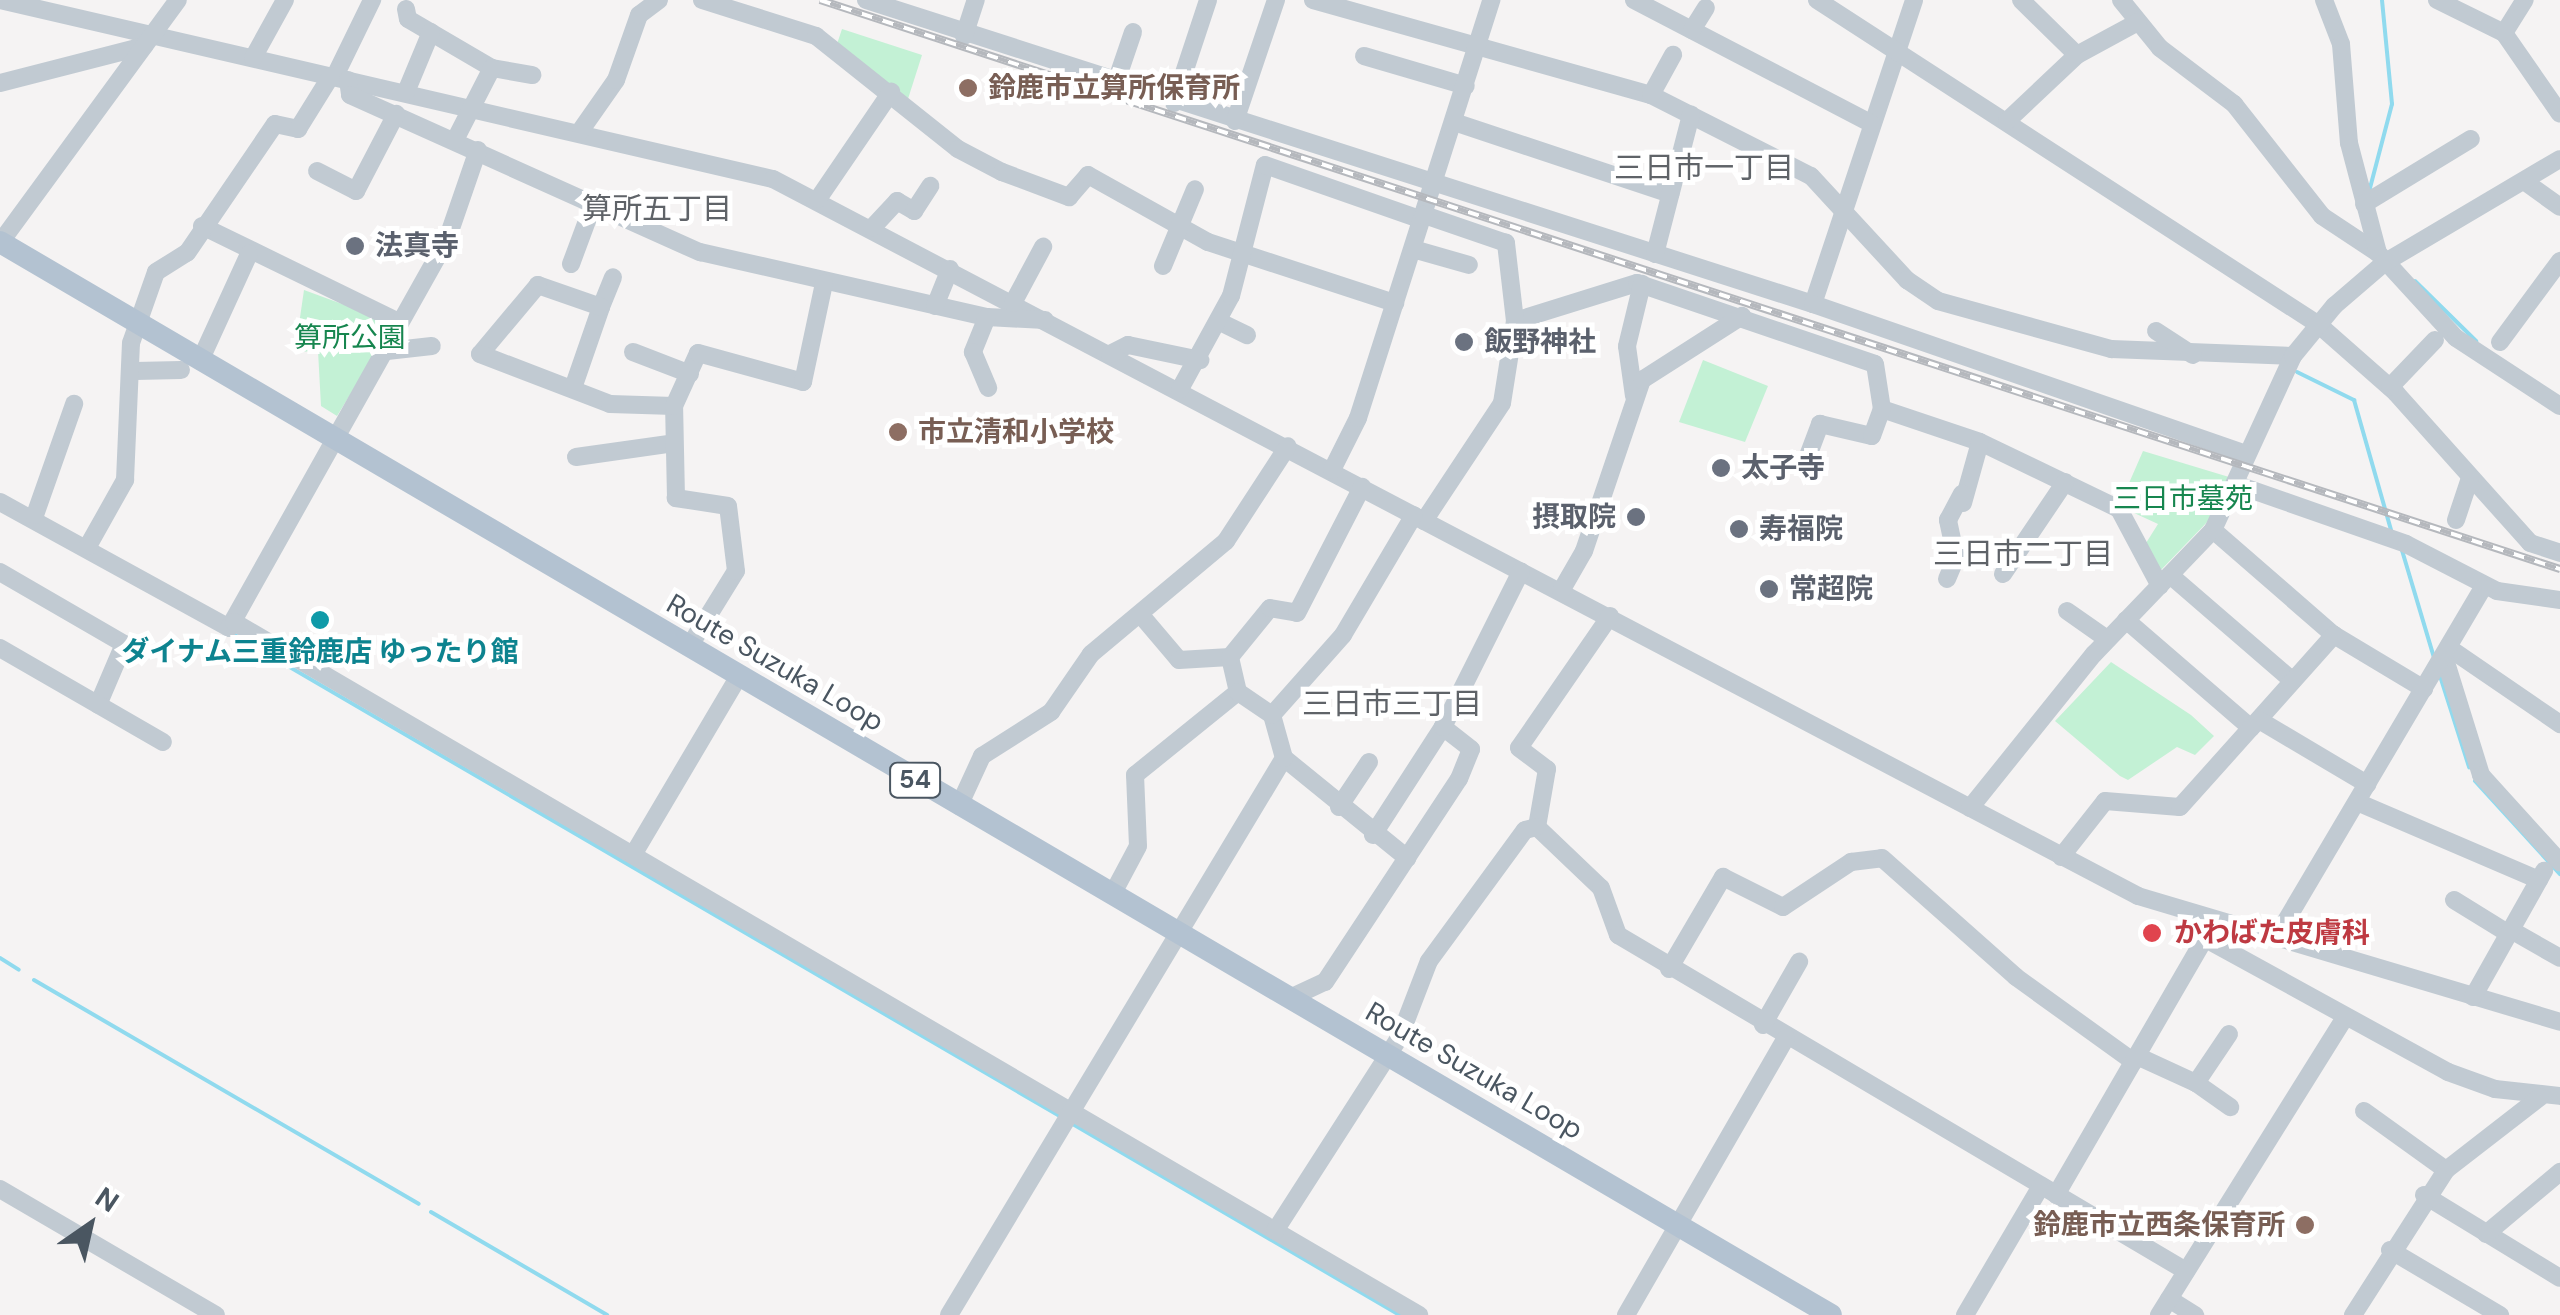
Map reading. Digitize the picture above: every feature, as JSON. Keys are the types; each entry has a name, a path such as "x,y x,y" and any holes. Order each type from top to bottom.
{"main road":[{"name":"Route Suzuka Loop","path":"0,242 135,323 190,366 336,441 1831,1315"}],"street":[{"path":"0,0 41,5 147,41 253,58 725,162 818,199 2138,896 2560,1022"},
{"path":"0,242 178,0"},
{"path":"253,58 285,0"},
{"path":"88,546 125,480 135,323 158,269 187,253 275,124 298,130 338,77 372,0"},
{"path":"581,130 616,80 640,15 659,0"},
{"path":"702,0 816,36 1002,172 1069,197 1088,174 1246,256 1395,302"},
{"path":"866,0 1115,85 1813,304 2247,454"},
{"path":"964,36 976,0"},
{"path":"1174,103 1208,0"},
{"path":"1235,121 1276,0"},
{"path":"1313,0 1383,9 1478,45 1651,95 1692,114 1811,176 1906,280 1938,301 2111,350 2193,356 2293,356"},
{"path":"1332,470 1413,249 1491,0"},
{"path":"1634,0 1872,124"},
{"path":"1816,0 2319,325 2390,387 2530,543 2560,552"},
{"path":"1813,304 1914,0"},
{"path":"2021,0 2077,56"},
{"path":"2324,0 2347,73 2364,204 2381,258"},
{"path":"2436,0 2504,33 2560,114"},
{"path":"2504,33 2525,0"},
{"path":"2127,2 2138,22 2234,104 2322,216 2381,258 2456,338 2560,406"},
{"path":"403,3 432,32 492,68 532,75"},
{"path":"1692,30 1706,8"},
{"path":"2007,121 2077,56 2138,22"},
{"path":"406,92 432,32"},
{"path":"1115,85 1133,32"},
{"path":"0,83 147,41"},
{"path":"1651,95 1672,54"},
{"path":"1364,56 1466,86"},
{"path":"455,140 492,68"},
{"path":"338,77 350,95 700,252 987,317 1045,320"},
{"path":"818,199 891,92"},
{"path":"318,171 356,191 396,114"},
{"path":"1655,254 1692,114"},
{"path":"1454,122 1670,194"},
{"path":"2364,204 2471,140"},
{"path":"0,502 35,515 229,628 453,226 478,150"},
{"path":"1970,808 2107,639 2213,530 2293,356 2319,325 2381,258 2560,159"},
{"path":"1180,389 1220,322 1246,256 1265,165 1506,243 1515,321 1502,403 1419,518 1343,635 1272,714"},
{"path":"2524,181 2560,207"},
{"path":"872,228 897,201 914,211 930,186"},
{"path":"1163,266 1195,189"},
{"path":"571,264 593,205"},
{"path":"202,226 249,254 399,322"},
{"path":"1013,303 1043,247"},
{"path":"1413,249 1469,265"},
{"path":"134,371 190,366 249,254"},
{"path":"2500,342 2560,261"},
{"path":"935,306 950,269"},
{"path":"573,388 613,276"},
{"path":"688,647 736,571 728,506 676,498 674,406 698,353 803,382 824,283"},
{"path":"1515,321 1642,284 1875,364 1882,409 1872,436 1820,424 1804,464"},
{"path":"1634,396 1626,356 1642,284"},
{"path":"601,306 538,285 483,342 480,354 610,404 674,406"},
{"path":"1561,591 1584,551 1634,396 1649,372 1708,351 1742,316"},
{"path":"987,317 973,352 988,388"},
{"path":"1220,322 1246,335"},
{"path":"2156,331 2193,356"},
{"path":"2390,387 2436,340"},
{"path":"1110,354 1128,344 1200,360"},
{"path":"386,350 432,346"},
{"path":"633,352 690,374"},
{"path":"35,515 74,404"},
{"path":"1882,409 1980,442 2119,509 2165,580 2294,681"},
{"path":"1947,579 1956,558 1948,520 1963,502 1980,442"},
{"path":"576,457 674,443"},
{"path":"959,806 982,756 1051,712 1091,654 1226,541 1288,446"},
{"path":"2456,520 2470,478"},
{"path":"2004,574 2065,482"},
{"path":"2234,484 2406,544 2484,586 2560,600"},
{"path":"1140,614 1179,660 1230,657 1270,608 1297,613 1362,487"},
{"path":"2213,530 2334,635 2438,665 2560,724"},
{"path":"1373,835 1443,727 1521,571"},
{"path":"0,572 124,644 98,704"},
{"path":"2277,936 2484,586"},
{"path":"2067,611 2107,639"},
{"path":"1537,827 1547,769 1519,748 1610,616"},
{"path":"2126,620 2255,724 2368,784"},
{"path":"234,622 633,855 1067,1118 1275,1231 1418,1315"},
{"path":"2061,856 2105,801 2180,807 2334,635"},
{"path":"0,648 163,742"},
{"path":"1230,657 1238,692 1272,714 1284,758 1373,835 1407,858"},
{"path":"2438,665 2482,775 2550,867"},
{"path":"633,855 738,676"},
{"path":"1112,895 1138,846 1136,775 1238,692"},
{"path":"1290,998 1325,982 1407,858 1471,749 1443,727"},
{"path":"949,1315 1175,932 1284,758"},
{"path":"1339,807 1370,762"},
{"path":"2357,802 2550,867"},
{"path":"1537,827 1601,888 1618,934 1669,969 2186,1271"},
{"path":"1275,1231 1388,1055 1429,962 1525,830 1537,827"},
{"path":"1669,969 1723,876 1783,907 1851,862 1882,858 2016,977 2136,1059 2196,1083 2230,1107"},
{"path":"2473,997 2550,867"},
{"path":"2454,900 2560,958"},
{"path":"1965,1315 2136,1059 2215,918"},
{"path":"2206,938 2448,1072 2540,1097 2560,1096"},
{"path":"1763,1025 1798,962"},
{"path":"2194,1315 2164,1307 2345,1017"},
{"path":"2196,1083 2229,1034"},
{"path":"1626,1315 1786,1038"},
{"path":"2353,1315 2424,1195 2446,1170 2540,1097"},
{"path":"2364,1111 2446,1170"},
{"path":"2486,1234 2560,1172"},
{"path":"0,1189 216,1315"},
{"path":"2424,1195 2560,1278"},
{"path":"2390,1250 2500,1315"}],"green space":[{"path":"842,29 922,55 907,102 837,44"},
{"name":"算所公園","path":"304,290 394,323 337,416 321,406 318,351 295,352"},
{"path":"1703,360 1768,386 1745,442 1679,422"},
{"name":"三日市墓苑","path":"2143,451 2229,477 2213,516 2158,573 2141,551 2158,524 2119,506"},
{"path":"2111,662 2191,715 2214,736 2195,755 2177,747 2128,780 2120,776 2055,721"}],"waterway":[{"path":"2370,188 2392,104 2382,0"},
{"path":"2415,281 2476,341"},
{"path":"2297,372 2354,400 2391,530"},
{"path":"2401,547 2434,658"},
{"path":"233,634 1063,1118"},
{"path":"2440,676 2469,767"},
{"path":"2475,781 2560,874"},
{"path":"0,958 19,970"},
{"path":"34,980 419,1204"},
{"path":"1071,1123 1399,1315"},
{"path":"431,1212 607,1315"}],"railway":[{"path":"820,0 2560,569"}],"place":[{"name":"鈴鹿市立算所保育所","path":"968,88"},
{"name":"法真寺","path":"355,246"},
{"name":"飯野神社","path":"1464,342"},
{"name":"市立清和小学校","path":"898,432"},
{"name":"太子寺","path":"1721,468"},
{"name":"摂取院","path":"1636,517"},
{"name":"寿福院","path":"1739,529"},
{"name":"常超院","path":"1769,589"},
{"name":"ダイナム三重鈴鹿店 ゆったり館","path":"320,620"},
{"name":"かわばた皮膚科","path":"2152,933"},
{"name":"鈴鹿市立西条保育所","path":"2305,1225"}],"district":[{"name":"三日市一丁目","path":"1704,168"},
{"name":"算所五丁目","path":"657,209"},
{"name":"三日市二丁目","path":"2023,554"},
{"name":"三日市三丁目","path":"1392,704"}]}
